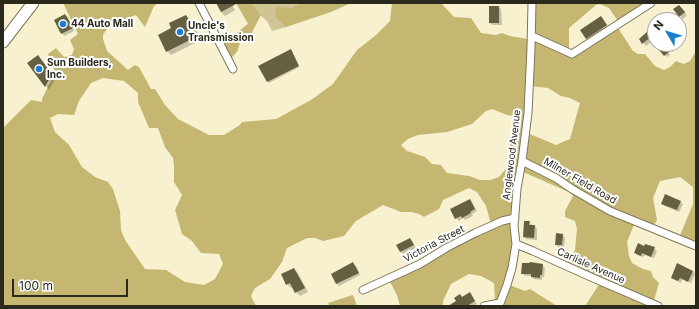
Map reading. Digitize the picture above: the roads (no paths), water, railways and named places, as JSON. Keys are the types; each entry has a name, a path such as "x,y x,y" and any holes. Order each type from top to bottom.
{"main road":[{"path":"3,42 33,3"}],"street":[{"path":"199,3 233,69"},
{"name":"Anglewood Avenue","path":"499,304 512,268 516,244 514,218 528,113 532,3"},
{"path":"532,36 572,54 651,3"},
{"name":"Milner Field Road","path":"522,161 556,178 610,211 696,246"},
{"name":"Victoria Street","path":"364,290 420,264 475,233 502,221 514,218"},
{"name":"Carlisle Avenue","path":"516,244 658,306"},
{"path":"484,306 499,304"}],"place":[{"name":"44 Auto Mall","path":"63,24"},
{"name":"Uncle's Transmission","path":"180,32"},
{"name":"Sun Builders, Inc.","path":"39,69"}]}
